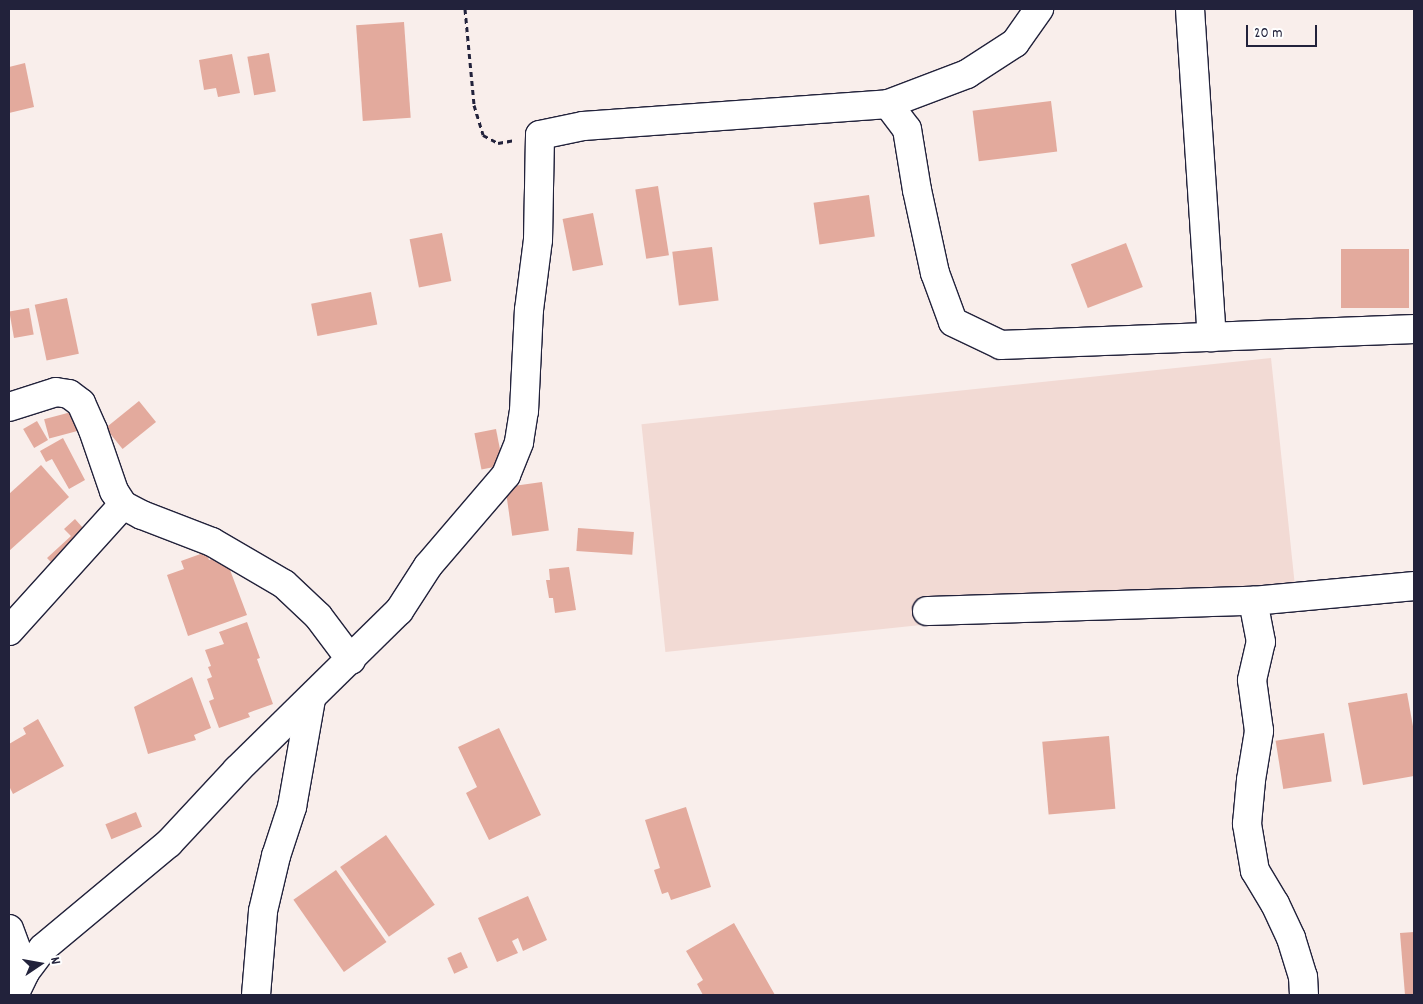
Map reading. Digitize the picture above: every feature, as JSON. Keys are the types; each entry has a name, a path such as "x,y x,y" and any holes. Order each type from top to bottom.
{"street":[{"path":"20,984 43,948 169,843 237,770 399,611 428,566 506,475 519,442 524,411 529,310 538,240 540,135 583,126 888,104 967,74 1015,43 1039,9"},
{"path":"1190,9 1212,337"},
{"path":"888,104 907,128 917,190 935,273 954,322 1001,345 1414,329"},
{"path":"9,407 56,392 69,394 81,403 93,430 114,491 123,504 142,515 212,542 284,584 318,616 351,660"},
{"path":"9,631 123,504"},
{"path":"927,611 1253,601 1414,586"},
{"path":"1253,601 1261,642 1252,680 1260,731 1247,824 1255,871 1275,904 1290,938 1303,978 1304,995"},
{"path":"256,995 263,911 276,856 292,807 311,699"},
{"path":"9,929 20,984"}],"path":[{"path":"465,9 474,105 483,135 498,143 540,135"}],"shaded area":[{"path":"1271,358 1295,586 665,652 641,424"}],"building":[{"path":"404,22 411,118 363,121 356,25"},
{"path":"269,53 276,91 254,95 247,57"},
{"path":"232,54 240,93 218,97 216,88 204,90 199,60"},
{"path":"25,63 34,107 9,113 9,67"},
{"path":"1051,101 1057,152 979,161 973,111"},
{"path":"658,186 669,255 646,259 635,190"},
{"path":"869,195 875,237 819,244 814,203"},
{"path":"593,213 603,265 573,271 563,219"},
{"path":"442,233 451,281 419,287 410,239"},
{"path":"1126,243 1143,287 1088,308 1071,264"},
{"path":"712,247 719,301 679,305 672,252"},
{"path":"1341,249 1409,249 1409,308 1341,308"},
{"path":"371,292 377,324 317,336 311,304"},
{"path":"67,298 79,354 47,361 35,305"},
{"path":"29,308 34,335 14,338 9,311"},
{"path":"139,401 156,422 123,449 106,428"},
{"path":"75,411 80,430 49,439 44,419"},
{"path":"37,421 48,440 34,448 23,429"},
{"path":"496,429 503,465 481,470 474,433"},
{"path":"63,438 85,480 69,489 52,459 46,462 40,451"},
{"path":"41,465 69,497 9,551 9,494"},
{"path":"542,482 549,531 512,536 505,487"},
{"path":"75,519 91,537 57,568 47,558 71,536 64,529"},
{"path":"578,528 634,532 632,555 576,551"},
{"path":"206,552 209,560 224,554 247,615 188,636 167,575 184,569 181,561"},
{"path":"569,567 576,610 555,613 553,598 549,598 546,580 550,580 549,569"},
{"path":"247,622 260,658 257,659 273,704 248,713 250,717 219,728 209,701 214,699 207,679 212,677 208,667 211,666 205,650 224,644 219,632"},
{"path":"192,677 211,728 194,735 196,740 148,754 134,707"},
{"path":"1407,693 1414,732 1414,776 1363,785 1348,703"},
{"path":"38,719 64,766 13,794 9,786 9,744 26,734 23,728"},
{"path":"499,728 541,815 489,840 466,793 477,787 458,747"},
{"path":"1324,733 1332,781 1283,789 1276,741"},
{"path":"1109,736 1115,809 1049,815 1042,742"},
{"path":"686,807 711,887 671,900 668,892 662,894 654,870 660,868 645,820"},
{"path":"136,812 142,827 111,839 105,824"},
{"path":"386,835 435,905 389,937 340,867"},
{"path":"336,870 386,942 344,972 293,900"},
{"path":"528,896 547,940 523,951 518,938 512,941 518,953 497,962 478,918"},
{"path":"734,923 775,995 703,995 697,984 703,980 686,951"},
{"path":"1414,932 1414,995 1405,995 1400,933"},
{"path":"461,952 468,968 454,974 447,958"}]}
